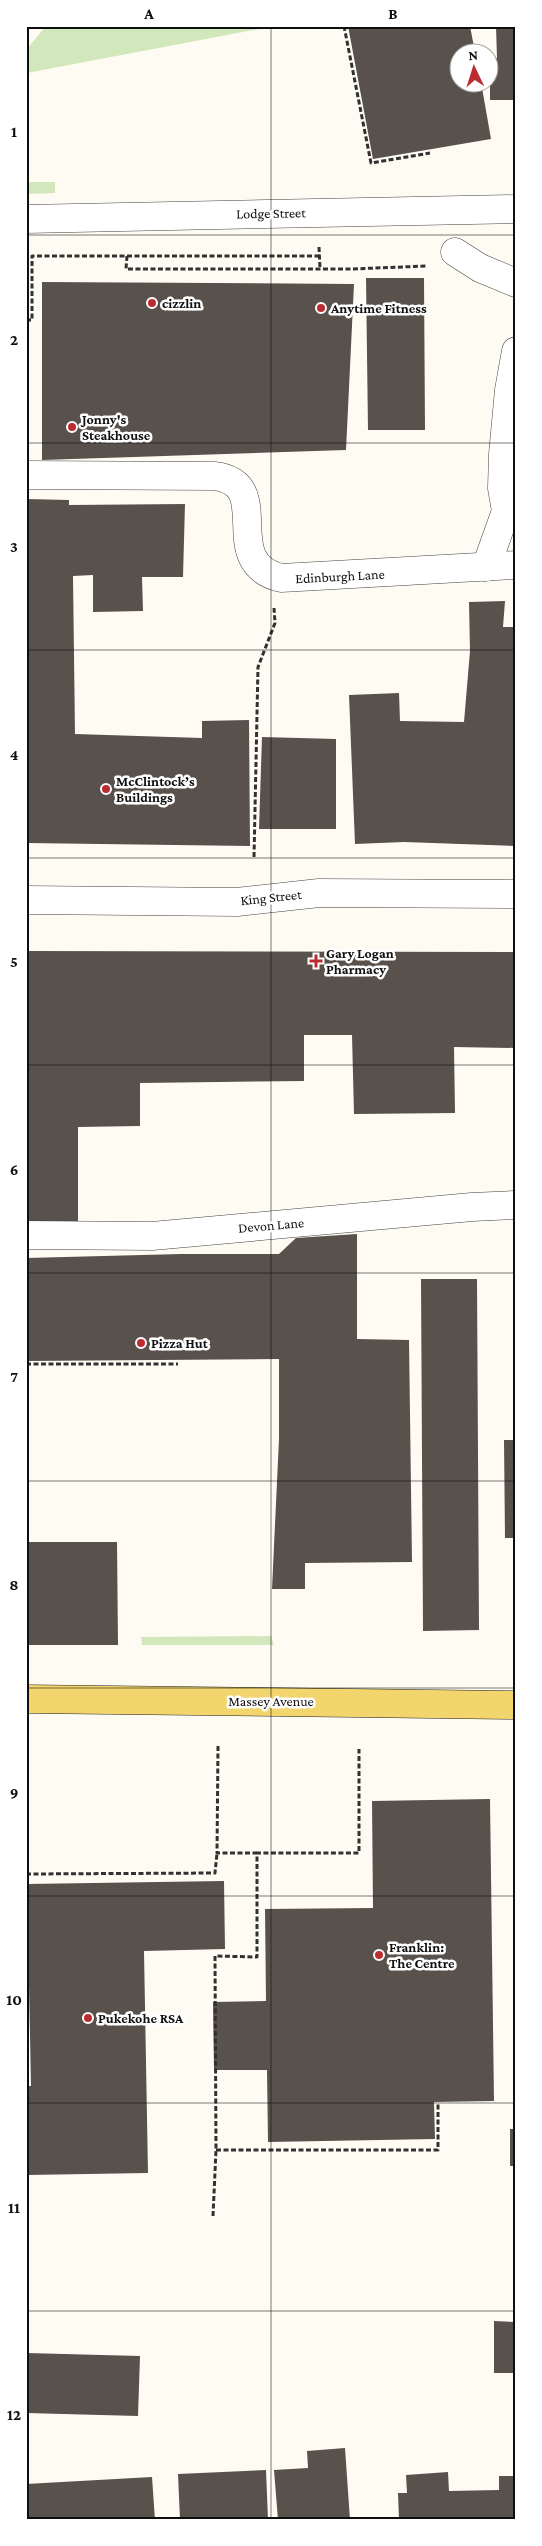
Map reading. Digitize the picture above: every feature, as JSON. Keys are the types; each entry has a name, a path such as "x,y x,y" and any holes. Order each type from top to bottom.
{"main road":[{"name":"Massey Avenue","path":"26,1699 516,1705"}],"street":[{"name":"Lodge Street","path":"26,219 516,209"},
{"path":"455,252 480,268 516,283"},
{"path":"486,567 506,511 502,488 503,454 509,390 516,351"},
{"path":"26,476 214,476 233,480 244,494 247,544 250,554 255,563 272,575"},
{"name":"Edinburgh Lane","path":"272,575 291,579 516,565"},
{"name":"King Street","path":"26,900 237,902 319,893 516,894"},
{"name":"Devon Lane","path":"26,1235 152,1236 472,1207 516,1205"}],"path":[{"path":"344,26 371,164 430,153"},
{"path":"319,248 320,269"},
{"path":"26,320 32,320 32,256 320,256"},
{"path":"127,256 126,269 361,269"},
{"path":"254,857 258,667 275,624 272,575"},
{"path":"26,1364 178,1364"},
{"path":"26,1874 215,1873 217,1853 218,1746"},
{"path":"217,1853 359,1853 359,1749"},
{"path":"213,2216 216,2150 215,1956 256,1958 257,1853"},
{"path":"216,2150 438,2150 438,2102"}],"green space":[{"path":"46,26 275,26 27,73 28,182 55,182 55,193 26,194 26,50"},
{"path":"271,1636 274,1645 142,1645 141,1637"}],"building":[{"path":"348,26 470,26 473,42 450,42 450,92 483,92 491,139 373,159"},
{"path":"496,26 516,26 516,100 490,100 490,92 500,92 500,42 496,42"},
{"path":"366,278 424,278 425,430 368,430"},
{"path":"42,282 354,284 346,450 42,460"},
{"path":"26,499 69,500 69,505 185,504 183,577 142,577 143,611 93,612 93,575 73,576 75,734 202,738 202,721 249,720 250,846 26,843"},
{"path":"505,601 503,627 516,627 516,846 404,842 355,844 349,695 399,693 400,721 464,722 470,651 469,602"},
{"path":"262,737 336,739 336,829 259,829"},
{"path":"26,951 516,952 516,1048 454,1047 455,1113 354,1114 352,1035 304,1035 304,1081 140,1083 140,1126 78,1127 78,1222 26,1222"},
{"path":"357,1234 357,1339 409,1340 412,1562 305,1563 305,1589 272,1589 279,1439 279,1359 26,1361 26,1258 181,1254 279,1254 296,1238"},
{"path":"421,1279 477,1279 479,1630 423,1631"},
{"path":"504,1440 516,1440 516,1538 505,1538"},
{"path":"26,1542 117,1542 118,1645 26,1645"},
{"name":"Franklin: The Centre","path":"490,1799 494,2101 434,2102 435,2139 268,2142 267,2070 214,2070 213,2002 266,2001 265,1909 373,1908 372,1801"},
{"name":"Pukekohe RSA","path":"224,1881 225,1949 144,1951 148,2173 26,2175 26,2086 31,2086 27,1884"},
{"path":"510,2129 516,2129 516,2166 510,2166"},
{"path":"494,2321 516,2322 516,2373 494,2373"},
{"path":"26,2353 140,2356 138,2416 26,2413"},
{"path":"345,2448 350,2520 278,2520 274,2470 308,2468 307,2451"},
{"path":"266,2470 268,2520 180,2520 178,2474"},
{"path":"448,2472 449,2491 499,2490 499,2476 516,2476 516,2520 399,2520 398,2493 407,2493 406,2475"},
{"path":"152,2477 155,2520 26,2520 26,2484"}],"place":[{"name":"cizzlin","path":"152,303"},
{"name":"Anytime Fitness","path":"321,308"},
{"name":"Jonny's Steakhouse","path":"72,427"},
{"name":"McClintock’s Buildings","path":"106,789"},
{"name":"Gary Logan Pharmacy","path":"316,961"},
{"name":"Pizza Hut","path":"141,1343"},
{"name":"Franklin: The Centre","path":"379,1955"},
{"name":"Pukekohe RSA","path":"88,2018"}]}
